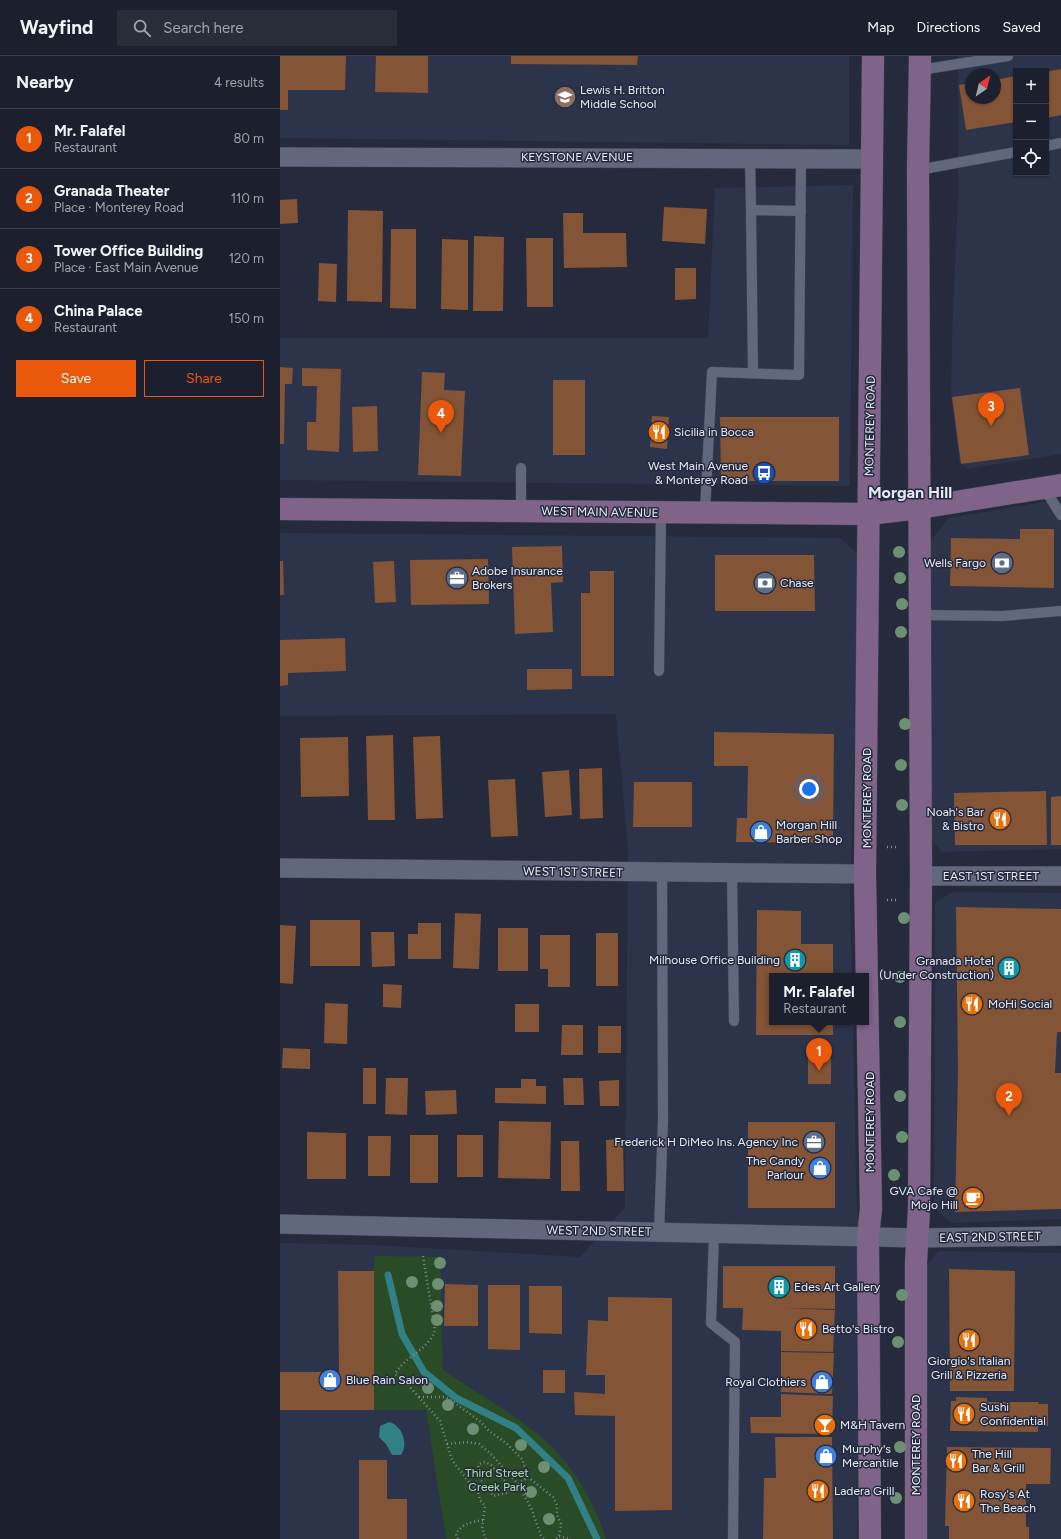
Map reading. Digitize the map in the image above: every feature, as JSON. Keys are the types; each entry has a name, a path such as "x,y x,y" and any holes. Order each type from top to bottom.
{"main road":[{"name":"MONTEREY ROAD","path":"868,973 866,874 874,56"},
{"name":"MONTEREY ROAD","path":"916,1539 916,1262 918,1238 921,876 918,170 920,63"},
{"name":"WEST MAIN AVENUE","path":"280,509 869,514 919,508 1052,486"},
{"name":"MONTEREY ROAD","path":"869,1018 871,1209 868,1236 870,1539"}],"street":[{"name":"KEYSTONE AVENUE","path":"280,157 873,159"},
{"name":"WEST 1ST STREET","path":"280,868 866,874"},
{"name":"EAST 1ST STREET","path":"921,876 1061,876"},
{"name":"WEST 2ND STREET","path":"280,1224 918,1238"},
{"name":"EAST 2ND STREET","path":"918,1238 1061,1236"}],"lane":[{"path":"920,63 1008,56"},
{"path":"1049,145 1061,143"},
{"path":"918,170 1013,153"},
{"path":"750,158 753,373"},
{"path":"705,512 712,372 799,375 802,158"},
{"path":"751,210 801,211"},
{"path":"521,468 521,511"},
{"path":"1052,486 1061,516"},
{"path":"659,671 661,512"},
{"path":"920,615 1002,616 1061,611"},
{"path":"732,872 734,1021"},
{"path":"659,1232 663,1120 662,873"},
{"path":"714,1234 711,1323 736,1342 732,1539"}],"path":[{"path":"882,847 901,847"},
{"path":"882,900 906,900"},
{"path":"423,1256 435,1330 432,1339 426,1346 398,1368 395,1374 403,1379 440,1421 452,1460 468,1482 478,1491 480,1500 486,1506 482,1528 486,1539"},
{"path":"418,1397 445,1397 471,1414 489,1431 506,1443 522,1459 528,1477 553,1497 557,1505 557,1515 561,1524 559,1536 556,1539"},
{"path":"447,1444 467,1442 479,1444 510,1474 518,1484 532,1510 541,1536 545,1539"},
{"path":"485,1462 491,1465 510,1487 507,1493 493,1496 485,1485 476,1475 479,1464 485,1462"},
{"path":"518,1484 528,1477"},
{"path":"478,1491 485,1485"},
{"path":"458,1539 456,1534 460,1527 468,1522 484,1520"},
{"path":"559,1536 571,1539"}],"shaded area":[{"name":"Lewis H. Britton Middle School","path":"280,56 849,56 849,145 280,138"},
{"path":"958,56 1061,56 1061,454 967,469 959,462 951,394 958,193"},
{"path":"853,185 850,486 280,480 280,338 708,338 715,188"},
{"path":"1061,499 1061,849 941,852 928,834 931,540 949,518"},
{"path":"280,533 840,538 860,556 850,897 852,973 769,973 769,1025 853,1025 858,1224 857,1539 280,1539 280,1243 374,1245 580,1257 625,1207 628,850 616,714 280,716"},
{"path":"952,892 1061,893 1061,1219 952,1223 934,1208 935,903"},
{"path":"938,1251 1061,1253 1061,1539 919,1539 923,1271"},
{"path":"389,1422 394,1424 401,1431 403,1436 404,1446 401,1455 392,1455 386,1444 379,1437 380,1426"}],"green space":[{"name":"Third Street Creek Park","path":"374,1256 440,1257 443,1370 530,1428 555,1450 579,1480 592,1503 606,1539 446,1539 426,1410 374,1410"}],"building":[{"path":"280,56 346,56 345,90 288,90 288,110 280,110"},
{"path":"376,56 428,56 428,93 375,92"},
{"path":"511,56 638,56 637,65 511,64"},
{"path":"1061,69 1061,115 1049,117 1049,104 1049,71"},
{"path":"1013,77 1013,122 966,130 959,85 965,84 965,104 1001,104 1001,79"},
{"path":"297,199 298,223 280,224 280,200"},
{"path":"664,207 707,209 705,244 662,241"},
{"path":"348,210 383,211 382,302 347,301"},
{"path":"563,213 583,213 583,233 626,233 627,267 564,268"},
{"path":"391,229 416,229 416,309 390,308"},
{"path":"474,236 504,237 503,311 473,311"},
{"path":"526,238 553,238 553,307 527,307"},
{"path":"442,239 468,240 468,310 441,309"},
{"path":"319,263 337,264 336,302 318,301"},
{"path":"675,268 696,268 696,299 675,300"},
{"path":"280,367 293,368 292,384 285,384 284,444 280,444"},
{"path":"302,368 341,369 339,452 307,450 307,422 316,422 317,386 302,386"},
{"path":"422,372 445,373 444,390 465,391 461,476 418,475"},
{"path":"553,380 585,380 585,455 553,455"},
{"path":"1020,388 1029,455 961,464 952,397"},
{"path":"377,406 378,451 353,452 352,407"},
{"name":"Sicilia in Bocca","path":"652,416 669,417 667,449 650,447"},
{"path":"720,417 839,417 839,481 721,481"},
{"name":"Wells Fargo","path":"1020,529 1054,529 1054,588 950,586 951,538 1020,539"},
{"path":"562,546 563,582 551,583 553,632 515,634 512,547"},
{"name":"Chase","path":"715,555 814,555 815,611 715,611"},
{"path":"488,559 489,604 411,605 410,560"},
{"path":"280,561 283,561 284,595 280,595"},
{"path":"394,561 396,602 375,603 373,562"},
{"path":"590,571 614,571 614,676 581,676 581,593 590,593"},
{"path":"345,638 346,671 288,673 288,685 280,686 280,640"},
{"path":"527,669 572,669 572,689 527,690"},
{"path":"714,732 834,734 833,843 736,842 737,818 747,818 748,766 714,766"},
{"path":"393,735 395,820 368,820 366,736"},
{"path":"440,736 443,818 416,819 413,737"},
{"path":"348,737 349,796 301,797 300,738"},
{"path":"602,768 603,818 580,819 579,769"},
{"path":"569,770 572,815 545,817 542,772"},
{"path":"515,779 518,836 491,837 488,780"},
{"path":"634,782 692,782 692,827 633,827"},
{"name":"Noah's Bar & Bistro","path":"1046,791 1047,845 955,845 954,793"},
{"path":"1061,796 1061,845 1051,845 1051,797"},
{"path":"956,907 1061,909 1061,1032 1057,1032 1055,1073 1061,1073 1061,1209 955,1212 958,1072"},
{"name":"Milhouse Office Building","path":"757,910 801,911 801,944 833,944 833,973 769,973 769,1025 833,1025 833,1035 756,1035"},
{"path":"455,913 481,914 479,969 453,968"},
{"path":"310,920 360,920 360,966 310,966"},
{"path":"418,923 441,923 441,959 408,959 408,934 418,934"},
{"path":"280,925 296,926 293,984 280,983"},
{"path":"498,928 528,928 528,971 498,971"},
{"path":"371,932 394,932 395,966 372,967"},
{"path":"596,933 618,933 618,986 596,986"},
{"path":"540,935 570,935 570,987 548,987 548,969 540,969"},
{"path":"383,984 402,985 401,1008 383,1007"},
{"path":"325,1003 348,1004 347,1044 324,1043"},
{"path":"515,1004 539,1004 539,1032 515,1032"},
{"path":"562,1025 583,1025 583,1055 561,1055"},
{"path":"598,1026 621,1026 621,1053 598,1053"},
{"path":"283,1048 310,1049 310,1069 282,1068"},
{"path":"808,1057 831,1058 831,1084 808,1084"},
{"path":"363,1068 376,1068 376,1104 363,1104"},
{"path":"386,1078 408,1078 407,1115 385,1114"},
{"path":"563,1078 583,1078 584,1105 564,1105"},
{"path":"521,1079 536,1079 536,1086 546,1086 546,1104 495,1103 495,1088 521,1088"},
{"path":"619,1080 619,1106 600,1106 599,1081"},
{"path":"456,1090 457,1114 426,1115 425,1091"},
{"path":"499,1121 551,1122 550,1179 498,1178"},
{"path":"748,1122 835,1122 835,1208 748,1208"},
{"path":"307,1132 346,1133 346,1179 307,1179"},
{"path":"410,1135 438,1135 438,1183 410,1183"},
{"path":"457,1135 483,1135 483,1177 457,1177"},
{"path":"368,1136 391,1136 390,1176 368,1176"},
{"path":"623,1139 624,1191 607,1191 606,1140"},
{"path":"561,1141 579,1141 580,1191 561,1191"},
{"name":"Edes Art Gallery","path":"723,1266 835,1266 835,1309 785,1308 835,1310 833,1352 781,1351 781,1331 742,1330 743,1308 723,1308"},
{"path":"949,1269 1015,1271 1014,1391 950,1391"},
{"path":"338,1271 374,1271 374,1410 280,1410 280,1372 339,1372"},
{"path":"445,1284 478,1285 478,1326 444,1326"},
{"path":"488,1285 520,1285 520,1350 488,1349"},
{"path":"529,1286 562,1286 562,1334 529,1333"},
{"path":"608,1297 672,1298 672,1510 615,1511 615,1416 575,1415 574,1392 605,1394 605,1375 586,1375 588,1320 608,1321"},
{"path":"781,1352 834,1353 832,1394 781,1392"},
{"path":"543,1370 565,1370 565,1393 543,1393"},
{"path":"781,1394 833,1396 832,1434 751,1433 750,1417 781,1417"},
{"path":"956,1397 987,1398 987,1402 1039,1402 1038,1404 1048,1404 1048,1426 1038,1426 1038,1432 950,1431 951,1401 956,1401"},
{"path":"775,1437 832,1437 833,1539 763,1539 764,1478 776,1478"},
{"path":"947,1447 1051,1448 1050,1484 1026,1484 1026,1527 1029,1527 1029,1539 949,1539 949,1526 945,1526"},
{"path":"359,1460 387,1460 387,1499 407,1499 407,1539 359,1539"}],"waterway":[{"path":"388,1275 402,1334 424,1372 456,1398 516,1428 568,1478 597,1539"}],"place":[{"name":"Lewis H. Britton Middle School","path":"565,97"},
{"name":"Tower Office Building","path":"991,426"},
{"name":"Sicilia in Bocca","path":"659,432"},
{"name":"China Palace","path":"441,433"},
{"name":"West Main Avenue & Monterey Road","path":"764,473"},
{"name":"Wells Fargo","path":"1002,563"},
{"name":"Adobe Insurance Brokers","path":"457,578"},
{"name":"Chase","path":"765,583"},
{"name":"Noah's Bar & Bistro","path":"1000,819"},
{"name":"Morgan Hill Barber Shop","path":"761,832"},
{"name":"Milhouse Office Building","path":"795,960"},
{"name":"Granada Hotel (Under Construction)","path":"1009,968"},
{"name":"MoHi Social","path":"972,1004"},
{"name":"Mr. Falafel","path":"819,1071"},
{"name":"Granada Theater","path":"1009,1116"},
{"name":"Frederick H DiMeo Ins. Agency Inc","path":"814,1142"},
{"name":"The Candy Parlour","path":"820,1168"},
{"name":"GVA Cafe @ Mojo Hill","path":"973,1198"},
{"name":"Edes Art Gallery","path":"779,1287"},
{"name":"Betto's Bistro","path":"806,1329"},
{"name":"Giorgio's Italian Grill & Pizzeria","path":"969,1340"},
{"name":"Blue Rain Salon","path":"330,1380"},
{"name":"Royal Clothiers","path":"822,1382"},
{"name":"Sushi Confidential","path":"964,1414"},
{"name":"M&H Tavern","path":"825,1425"},
{"name":"Murphy's Mercantile","path":"826,1456"},
{"name":"The Hill Bar & Grill","path":"956,1461"},
{"name":"Ladera Grill","path":"818,1491"},
{"name":"Rosy's At The Beach","path":"964,1501"}],"district":[{"name":"Morgan Hill","path":"910,492"}]}
